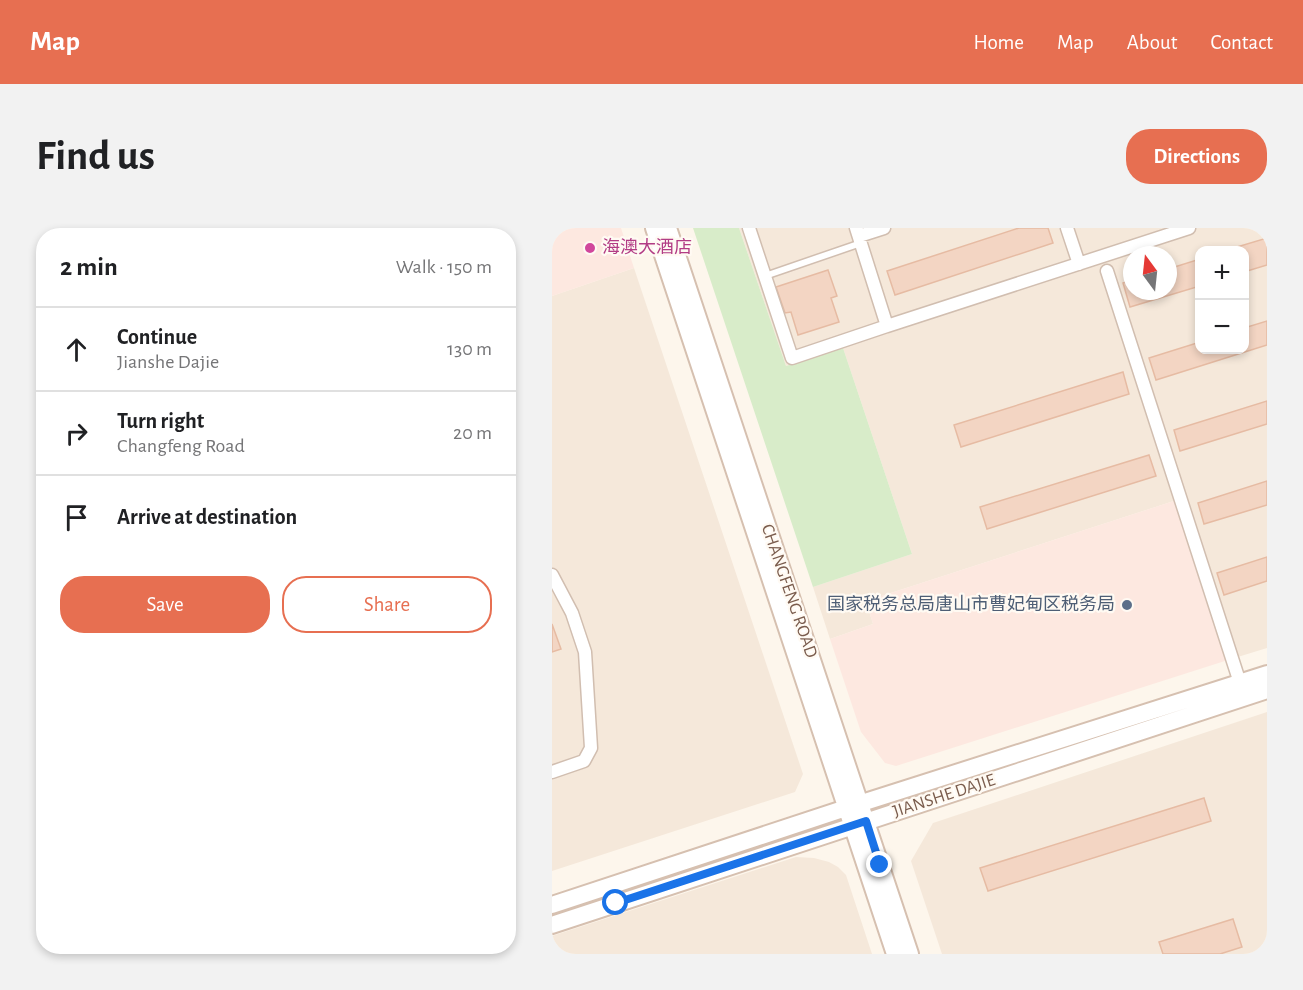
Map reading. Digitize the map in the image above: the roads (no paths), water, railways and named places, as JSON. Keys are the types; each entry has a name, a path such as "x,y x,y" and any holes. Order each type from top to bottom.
{"main road":[{"path":"654,228 853,806"},
{"name":"CHANGFENG ROAD","path":"668,228 853,806 910,954"},
{"name":"JIANSHE DAJIE","path":"552,905 1267,674"},
{"name":"JIANSHE DAJIE","path":"552,925 1267,690"},
{"path":"859,823 895,954"}],"street":[{"path":"749,228 792,358 1189,228"},
{"path":"884,228 858,236 887,326"},
{"path":"1067,228 1079,264"},
{"path":"1107,271 1240,683"},
{"path":"552,575 572,613 585,652 591,748 584,761 552,772"}],"lane":[{"path":"765,276 858,236"}],"place":[{"name":"海澳大酒店","path":"590,248"},
{"name":"国家税务总局唐山市曹妃甸区税务局","path":"1127,605"}]}
